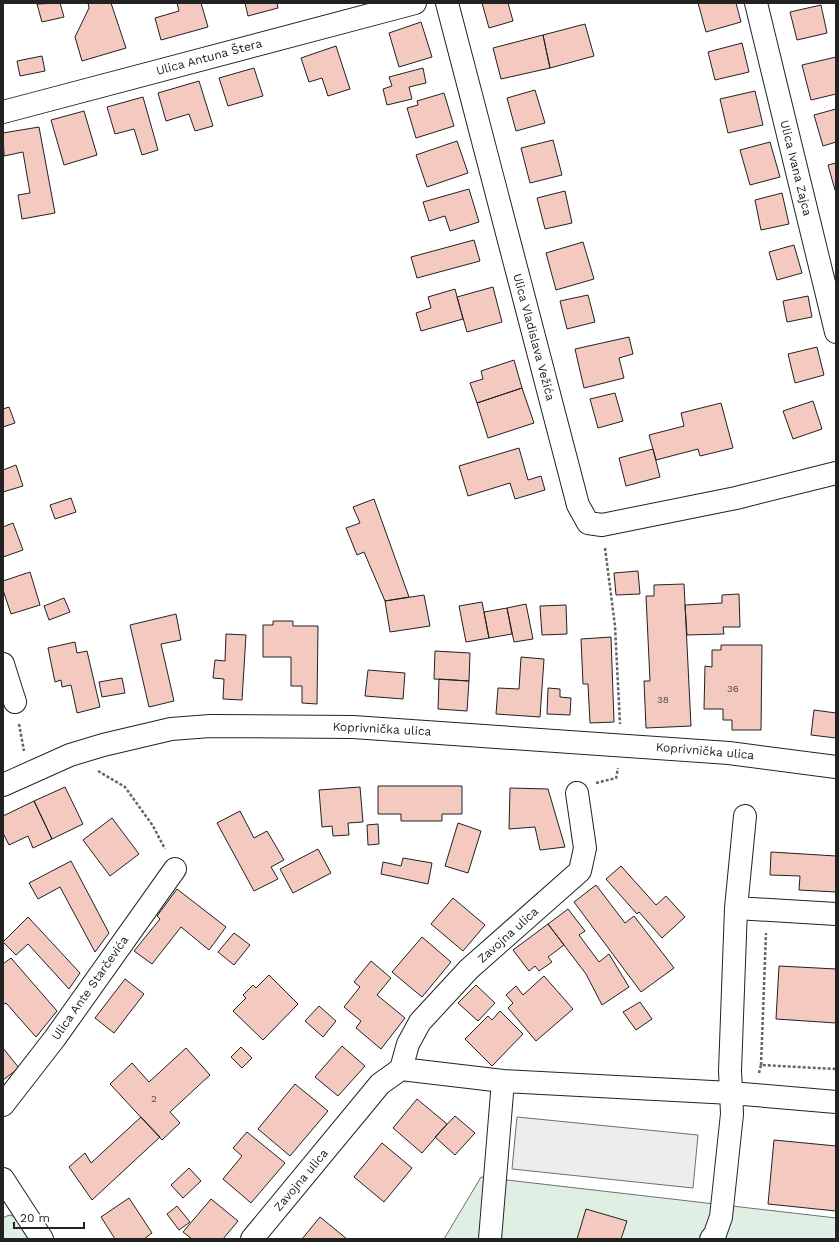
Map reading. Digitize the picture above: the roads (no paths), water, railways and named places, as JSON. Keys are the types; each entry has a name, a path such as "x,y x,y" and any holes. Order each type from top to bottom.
{"street":[{"name":"Ulica Antuna Štera","path":"3,112 415,3"},
{"name":"Ulica Vladislava Vežića","path":"447,3 578,505 588,523 602,525 736,498 836,473"},
{"name":"Ulica Ivana Zajca","path":"756,3 836,332"},
{"path":"3,664 14,702"},
{"name":"Koprivnička ulica","path":"3,785 70,755 102,745 171,729 210,726 352,727 620,744 770,757 836,767"},
{"name":"Koprivnička ulica","path":"770,757 836,756"},
{"name":"Zavojna ulica","path":"252,1239 380,1084 400,1069 408,1044 420,1022 469,969 580,871 585,848 576,792"},
{"path":"711,1239 715,1234 721,1217 732,1114 730,1071 736,908 745,816"},
{"name":"Ulica Ante Starčevića","path":"3,1105 55,1038 175,869"},
{"path":"736,908 836,914"},
{"path":"400,1069 503,1081 731,1093 836,1102"},
{"path":"490,1239 503,1081"},
{"path":"3,1179 42,1239"}]}
